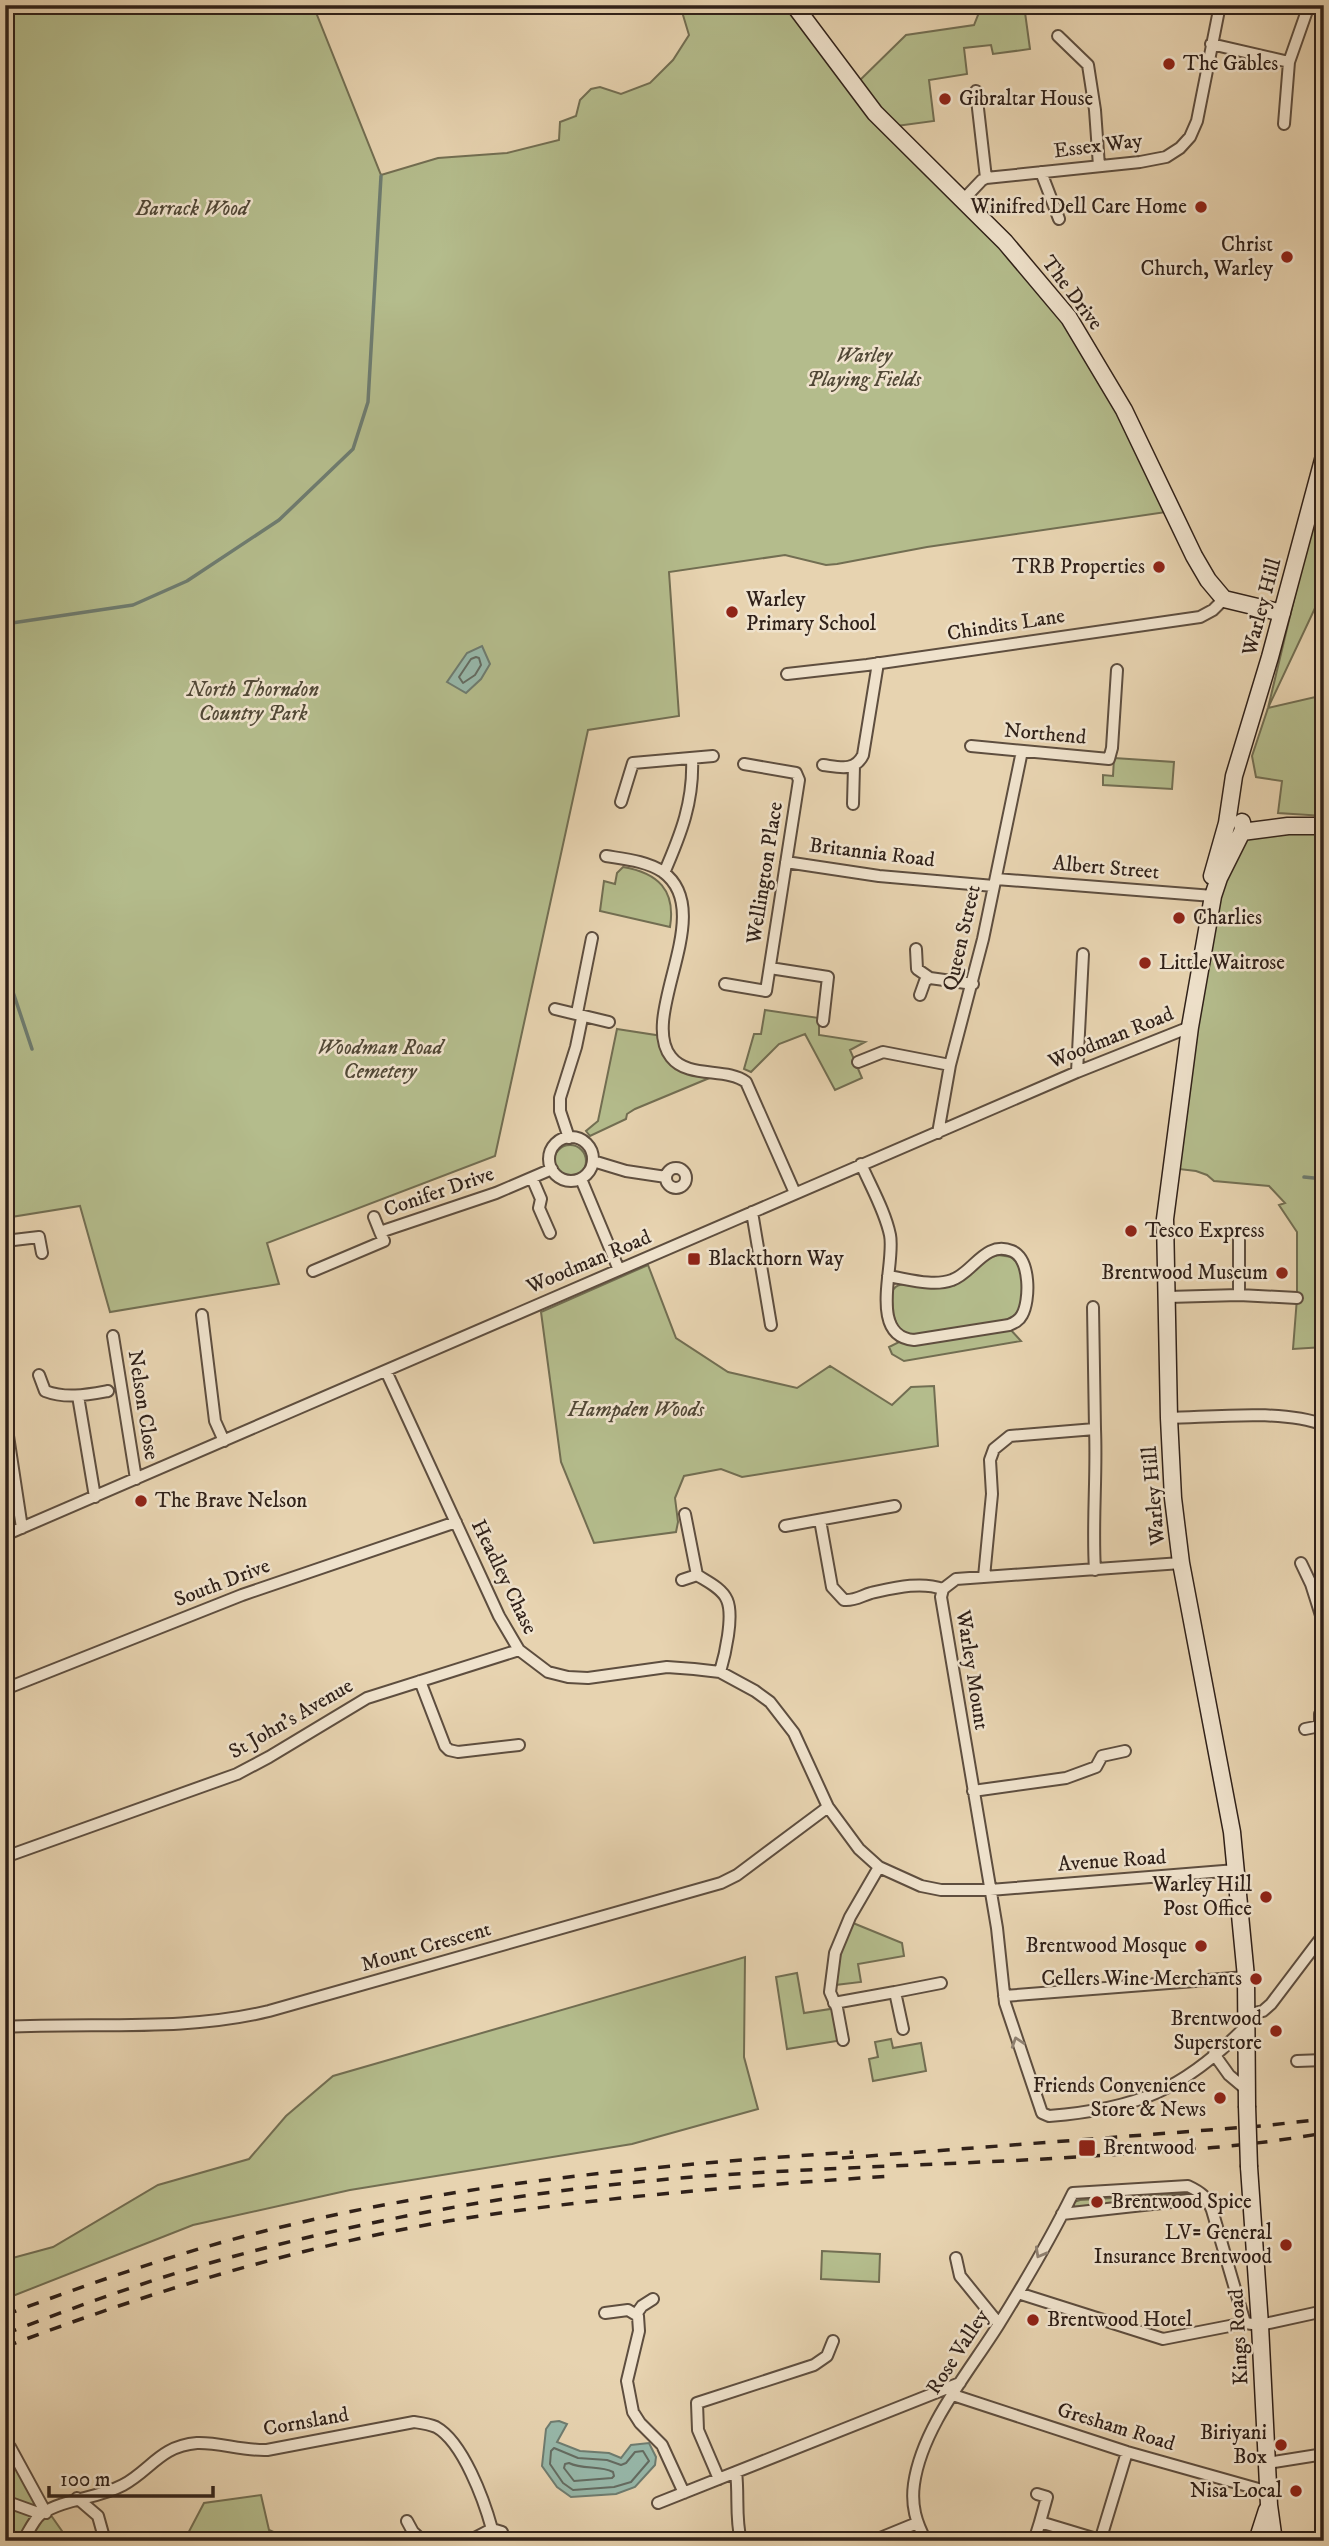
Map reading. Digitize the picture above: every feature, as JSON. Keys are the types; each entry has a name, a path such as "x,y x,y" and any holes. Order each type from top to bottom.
{"main road":[{"name":"The Drive","path":"794,5 875,113 1005,242 1069,318 1124,410 1194,556 1208,580 1224,599"},
{"name":"Warley Hill","path":"1236,826 1234,776 1324,456"},
{"path":"1224,599 1282,613"},
{"name":"Warley Hill","path":"1238,768 1236,826 1211,879 1213,896 1189,1027 1165,1219 1173,1498 1181,1563 1226,1798 1236,1870 1246,1978 1249,2167"},
{"path":"1237,796 1247,817 1288,826"},
{"path":"1236,826 1261,821"},
{"path":"1236,826 1324,826"},
{"name":"Kings Road","path":"1249,2167 1253,2324 1274,2541"},
{"name":"Kings Road","path":"1257,2541 1269,2498"}],"street":[{"path":"890,5 911,5"},
{"name":"Essex Way","path":"986,178 1166,157 1180,148 1190,137 1204,92 1220,5"},
{"path":"1284,124 1289,62 1309,5"},
{"path":"1058,36 1088,65 1099,166"},
{"path":"1211,44 1289,62"},
{"path":"962,201 986,178 975,91"},
{"path":"1041,172 1059,219"},
{"name":"Chindits Lane","path":"787,674 1200,617 1213,610 1224,599"},
{"path":"823,765 854,766 863,755 878,663"},
{"name":"Northend","path":"971,746 1109,759 1117,670"},
{"name":"Queen Street","path":"937,1133 950,1065 973,984 1022,751"},
{"path":"621,802 633,762 713,756"},
{"path":"664,873 683,830 693,778 692,758"},
{"name":"Wellington Place","path":"724,984 766,991 797,801 799,775 744,764"},
{"path":"852,804 854,766"},
{"path":"606,856 636,862 664,873 674,886 680,900 683,928 663,1021 664,1045 672,1059 683,1066 738,1076 746,1082 795,1194"},
{"name":"Britannia Road","path":"786,862 879,876 995,883"},
{"name":"Albert Street","path":"995,883 1213,896"},
{"path":"569,1138 560,1111 560,1098 576,1047 593,938"},
{"path":"916,949 917,969 930,978 973,984"},
{"path":"1077,1072 1083,954"},
{"path":"770,968 828,977 823,1021"},
{"path":"920,995 925,981 930,978"},
{"path":"555,1009 609,1022"},
{"name":"Woodman Road","path":"5,1535 861,1164 1189,1027"},
{"path":"858,1062 883,1052 950,1065"},
{"path":"569,1138 585,1142 590,1149 593,1161 591,1168 581,1180 568,1181 556,1175 552,1169 549,1158 553,1149 558,1143 569,1138"},
{"path":"593,1161 626,1171 666,1177"},
{"path":"861,1164 891,1237 888,1276 887,1295 889,1319 895,1332 906,1340 914,1340 1009,1325 1022,1315 1026,1301 1024,1265 1017,1255 1006,1250 987,1253 961,1276 945,1282 888,1276"},
{"name":"Conifer Drive","path":"313,1271 552,1169"},
{"path":"532,1178 541,1199 539,1208 550,1234"},
{"path":"581,1180 619,1270"},
{"path":"752,1212 771,1325"},
{"path":"374,1217 384,1241"},
{"path":"1238,1236 1239,1295"},
{"path":"5,1241 39,1237 42,1253"},
{"path":"1168,1297 1239,1295 1297,1298"},
{"path":"1093,1307 1096,1468 1093,1504 1094,1570"},
{"path":"202,1315 215,1421 224,1441"},
{"name":"Nelson Close","path":"113,1336 136,1479"},
{"name":"Headley Chase","path":"386,1371 499,1616 519,1650 548,1672 568,1677 588,1678 667,1667 720,1672 755,1691 770,1702 783,1717 794,1733 828,1807 850,1839 879,1867 921,1886 941,1890 990,1890"},
{"path":"39,1375 45,1391 78,1396 108,1391"},
{"path":"78,1396 95,1497"},
{"path":"5,1416 23,1528"},
{"path":"1170,1418 1276,1416 1311,1420 1324,1425"},
{"path":"984,1577 992,1501 990,1460 994,1449 1010,1436 1095,1429"},
{"path":"982,1444 994,1449"},
{"path":"785,1526 895,1506"},
{"path":"685,1514 697,1575 727,1598 730,1612 720,1672"},
{"path":"820,1520 832,1587 844,1600 852,1601 867,1594 911,1586 943,1589"},
{"name":"South Drive","path":"5,1689 242,1595 456,1522"},
{"name":"Warley Mount","path":"1181,1563 956,1579 943,1589 941,1597 990,1890 1004,1996 1042,2113 1049,2116 1101,2110 1150,2098 1164,2091 1214,2054 1246,2020 1271,2004 1324,1934"},
{"path":"1301,1563 1324,1625"},
{"path":"682,1580 697,1575"},
{"name":"St John's Avenue","path":"5,1857 237,1774 270,1757 366,1698 519,1650"},
{"path":"420,1681 444,1746 449,1750 458,1752 512,1743"},
{"path":"1305,1730 1320,1726 1320,1714 1324,1709"},
{"path":"972,1791 1066,1778 1096,1767 1102,1756 1125,1751"},
{"name":"Mount Crescent","path":"5,2027 149,2024 240,2018 269,2011 721,1882 737,1875 828,1807"},
{"path":"843,2040 830,1988 835,1953 850,1917 879,1867"},
{"name":"Avenue Road","path":"990,1890 1236,1870"},
{"path":"1004,1996 1246,1978"},
{"path":"834,2003 941,1983"},
{"path":"895,1992 903,2029"},
{"path":"1214,2054 1247,2099"},
{"path":"1297,2061 1324,2060"},
{"name":"Rose Valley","path":"926,2541 917,2523 913,2494 919,2461 939,2417 1018,2293 1073,2193 1188,2186 1207,2198"},
{"path":"1062,2214 1207,2198 1253,2324"},
{"path":"956,2259 960,2276 999,2324"},
{"path":"1018,2293 1163,2339 1324,2311"},
{"path":"653,2299 637,2313 639,2330 627,2381 633,2412 662,2445 684,2493"},
{"path":"605,2313 628,2310 637,2313"},
{"path":"719,2479 698,2430 697,2403 814,2365 827,2356 833,2341"},
{"path":"658,2503 960,2383"},
{"name":"Gresham Road","path":"953,2395 1269,2498"},
{"name":"Cornsland","path":"43,2513 77,2498 123,2485 164,2452 179,2447 199,2443 250,2451 267,2450 414,2422 438,2428 452,2441 497,2530 469,2541"},
{"path":"10,2447 43,2513"},
{"path":"1040,2522 1101,2540 1127,2452"},
{"path":"1268,2463 1324,2454"},
{"path":"736,2472 739,2495 737,2527 741,2541"},
{"path":"1034,2541 1047,2497 1037,2494"},
{"path":"77,2498 98,2516 105,2541"},
{"path":"5,2501 43,2513"},
{"path":"23,2541 43,2513"},
{"path":"407,2521 413,2532 423,2541"},
{"path":"873,2541 917,2523"}],"green space":[{"name":"North Thorndon Country Park","path":"5,5 313,5 381,175 438,158 507,153 559,140 560,122 576,116 580,100 591,89 600,87 621,94 650,83 673,60 689,35 680,5 788,5 854,86 906,35 974,25 982,5 1024,5 1030,49 993,54 991,45 964,48 967,74 929,80 934,121 889,127 1069,318 1173,511 927,547 837,564 826,565 785,555 669,572 679,716 588,730 495,1156 267,1243 279,1284 110,1312 80,1206 5,1218 5,1153 14,1059 5,1060"},
{"path":"1324,474 1324,589 1268,708"},
{"path":"1324,695 1324,816 1278,813 1282,781 1256,777 1252,756 1268,708"},
{"path":"1114,758 1174,762 1172,789 1103,785 1103,775 1113,776"},
{"path":"1324,826 1324,1347 1293,1349 1297,1298 1297,1232 1279,1205 1285,1203 1269,1186 1214,1181 1196,1171 1170,1168 1213,896 1251,830"},
{"path":"623,867 646,874 662,885 670,903 670,927 600,911 604,881 615,884 617,873"},
{"path":"765,1010 819,1018 819,1035 865,1042 850,1050 862,1078 835,1090 805,1034 779,1044 751,1072 744,1069 754,1034 761,1034"},
{"path":"617,1029 662,1036 672,1059 719,1074 635,1109 627,1114 626,1119 590,1136 586,1131 598,1121"},
{"path":"570,1145 581,1150 586,1161 581,1172 570,1177 559,1172 554,1161 559,1150"},
{"path":"998,1255 1012,1257 1021,1275 1022,1300 1014,1316 1002,1321 915,1336 898,1326 891,1302 892,1291 898,1286 953,1285 985,1260"},
{"name":"Hampden Woods","path":"648,1265 676,1338 728,1372 797,1388 830,1366 892,1405 911,1387 934,1386 938,1446 742,1477 721,1469 684,1476 675,1498 678,1522 676,1532 594,1543 561,1462 541,1312"},
{"path":"1010,1329 1021,1341 904,1361 892,1354 889,1347 901,1341 917,1345"},
{"path":"853,1923 902,1943 904,1956 858,1964 861,1982 835,1985 841,1952"},
{"path":"745,1957 744,2057 758,2109 632,2144 350,2190 193,2225 5,2299 5,2260 53,2247 158,2185 249,2159 286,2116 333,2076"},
{"path":"797,1973 804,2013 837,2008 843,2040 787,2049 776,1977"},
{"path":"891,2039 893,2048 921,2043 926,2071 873,2081 869,2059 878,2057 875,2042"},
{"path":"1195,2195 1070,2208 1074,2202 1080,2200"},
{"path":"822,2251 880,2254 879,2282 821,2279"},
{"path":"5,2450 69,2541 5,2541"},
{"path":"261,2495 269,2530 294,2541 184,2541 204,2503"}],"water":[{"path":"482,646 490,664 481,679 466,693 447,682 467,653"},
{"path":"551,2422 567,2424 557,2442 580,2451 609,2453 621,2458 631,2445 649,2443 656,2457 655,2465 635,2487 616,2494 571,2497 557,2487 542,2466 546,2429"}],"waterway":[{"path":"5,624 133,605 187,581 279,520 353,449 368,402 381,176"},
{"path":"9,980 32,1049"},
{"path":"1304,1177 1324,1179"}],"railway":[{"path":"842,2158 1324,2119"},
{"path":"5,2334 119,2292 235,2256 351,2227 527,2196 706,2176 1199,2149 1324,2133"},
{"path":"5,2315 174,2256 348,2212 491,2187 563,2178 853,2152"},
{"path":"5,2347 113,2308 224,2273 336,2244 448,2221 614,2199 891,2176"}],"place":[{"name":"The Gables","path":"1169,64"},
{"name":"Gibraltar House","path":"945,99"},
{"name":"Winifred Dell Care Home","path":"1201,207"},
{"name":"Christ Church, Warley","path":"1287,257"},
{"name":"TRB Properties","path":"1159,567"},
{"name":"Warley Primary School","path":"732,612"},
{"name":"Charlies","path":"1179,918"},
{"name":"Little Waitrose","path":"1145,963"},
{"name":"Tesco Express","path":"1131,1231"},
{"name":"Blackthorn Way","path":"694,1259"},
{"name":"Brentwood Museum","path":"1282,1273"},
{"name":"The Brave Nelson","path":"141,1501"},
{"name":"Warley Hill Post Office","path":"1266,1897"},
{"name":"Brentwood Mosque","path":"1201,1946"},
{"name":"Cellers Wine Merchants","path":"1256,1979"},
{"name":"Brentwood Superstore","path":"1276,2031"},
{"name":"Friends Convenience Store & News","path":"1220,2098"},
{"name":"Brentwood","path":"1087,2148"},
{"name":"Brentwood Spice","path":"1097,2202"},
{"name":"LV= General Insurance Brentwood","path":"1286,2245"},
{"name":"Brentwood Hotel","path":"1033,2320"},
{"name":"Biriyani Box","path":"1281,2445"},
{"name":"Nisa Local","path":"1296,2491"}],"park label":[{"name":"Barrack Wood","path":"192,209"},
{"name":"Warley Playing Fields","path":"864,368"},
{"name":"Woodman Road Cemetery","path":"380,1060"}]}
